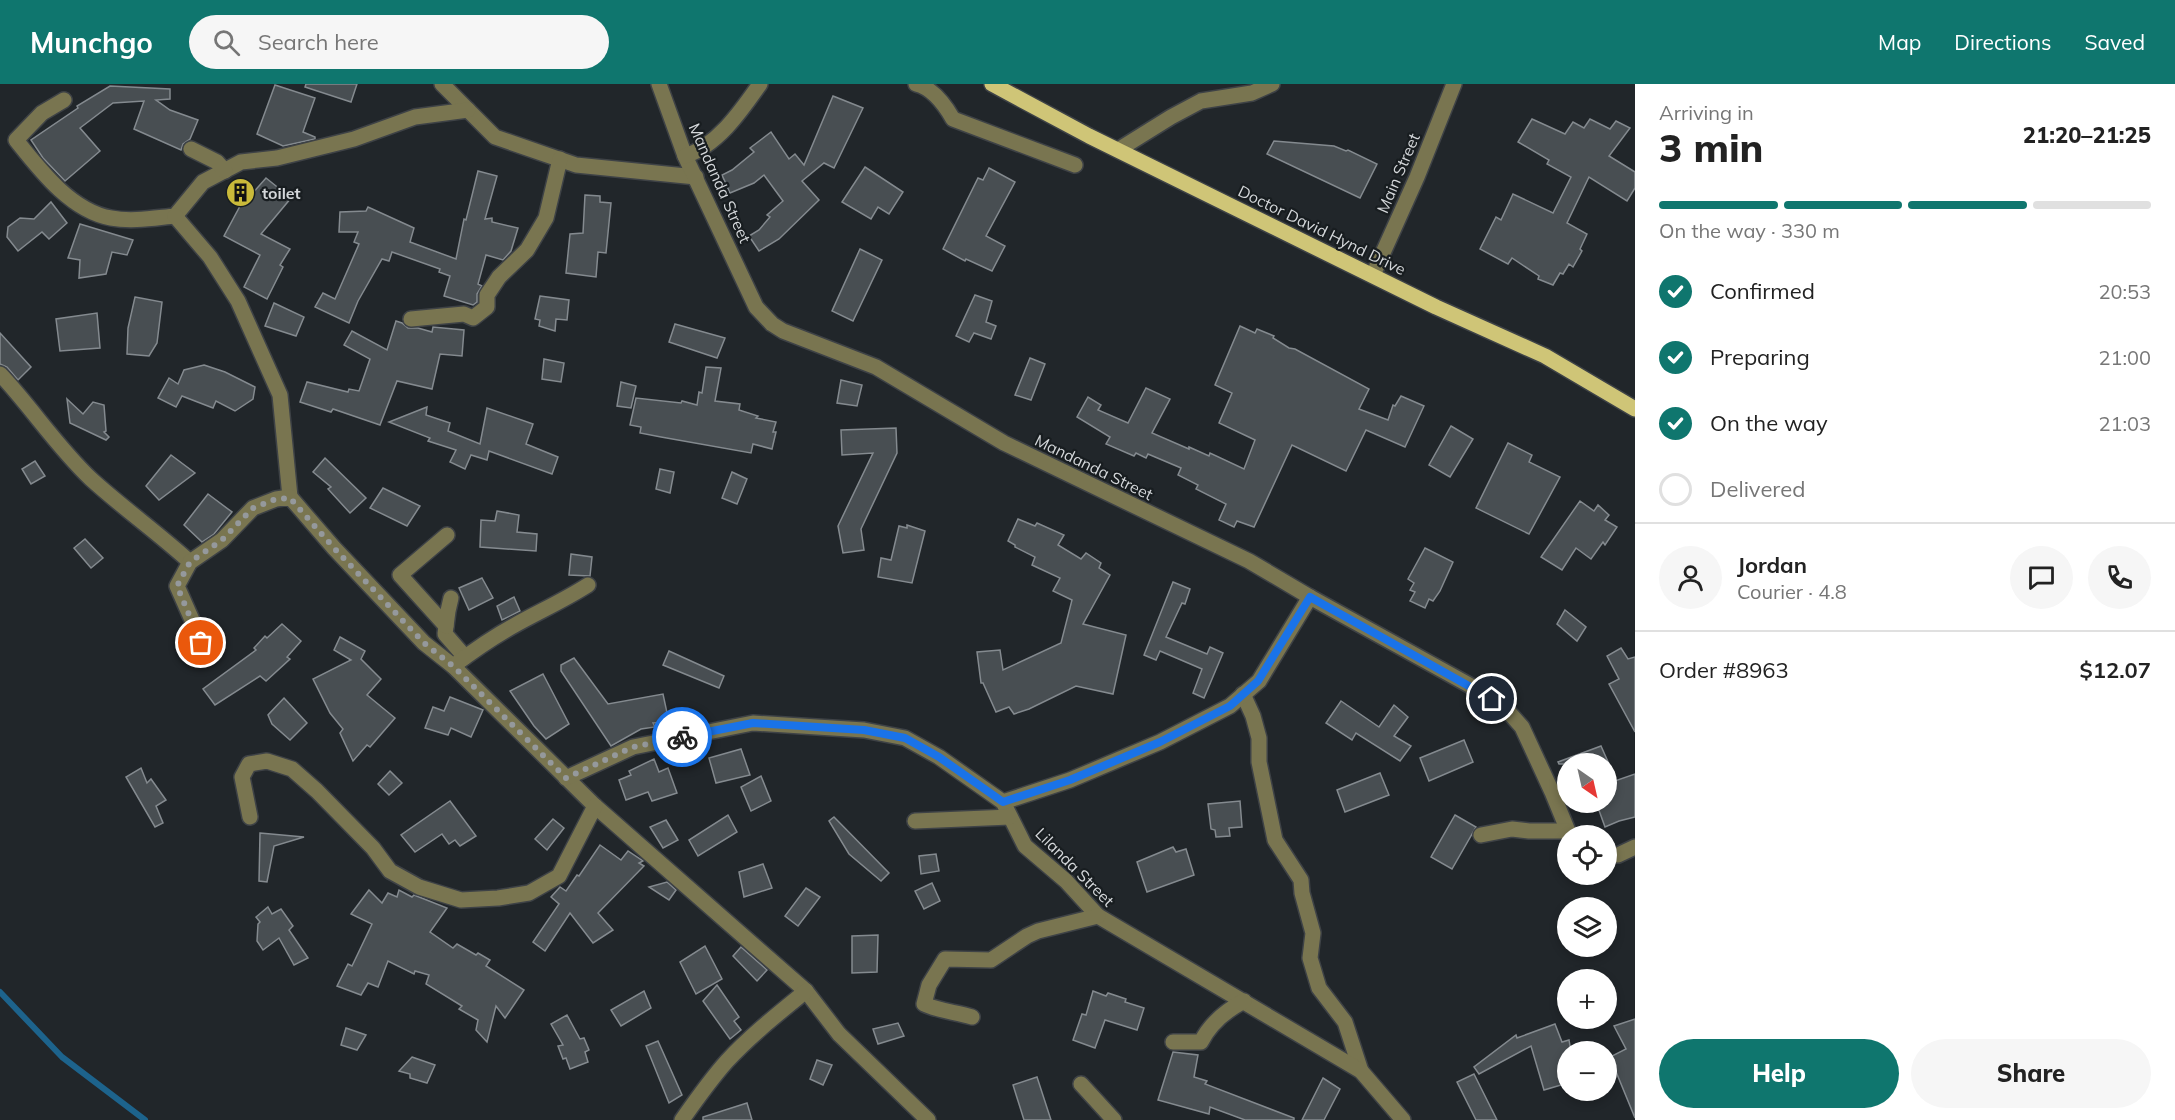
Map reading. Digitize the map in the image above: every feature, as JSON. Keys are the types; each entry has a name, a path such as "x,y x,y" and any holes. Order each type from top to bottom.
{"main road":[{"name":"Doctor David Hynd Drive","path":"992,84 1118,150 1436,307 1545,356 1635,408"}],"street":[{"path":"442,84 495,137 576,165 696,177"},
{"name":"Mandanda Street","path":"659,84 685,156 756,307 772,324 783,331 876,367 1004,443 1249,561 1480,691 1506,709 1522,727 1566,825"},
{"path":"685,156 695,153 729,125 760,84"},
{"path":"916,84 923,85 944,103 953,119 1075,165"},
{"path":"1118,150 1201,101 1252,93 1272,84"},
{"name":"Main Street","path":"1373,275 1417,177 1454,84"},
{"path":"64,100 42,113 16,140 57,189 84,208 109,218 139,220 175,216 203,182 241,162 277,158 354,140 415,117 468,111"},
{"path":"191,149 218,162 225,171"},
{"path":"411,319 464,314 473,318 487,307 487,295 500,277 527,250 546,218 560,159"},
{"path":"175,216 210,257 238,301 280,395 290,498 424,643 459,662"},
{"path":"0,374 57,442 91,478 190,562"},
{"path":"208,656 177,586 190,562 222,540 253,508 276,499 290,498"},
{"path":"446,626 400,575 447,535"},
{"path":"459,662 507,629 559,603 588,585"},
{"path":"1003,802 1070,780 1160,742 1230,706 1258,681 1310,597"},
{"path":"451,598 445,634 459,662 566,778 806,991 839,1034 928,1120"},
{"path":"1244,694 1259,738 1259,762 1275,840 1302,880 1302,893 1313,933 1310,958 1319,988 1345,1022 1361,1071"},
{"name":"Lilanda Street","path":"566,778 633,747 753,723 864,730 905,738 939,757 1003,802 1025,846 1066,881 1098,916 1361,1071 1403,1120"},
{"path":"250,817 242,777 249,764 267,761 292,769 373,848 390,871 419,887 462,900 529,893 559,876 595,806"},
{"path":"915,821 1010,817"},
{"path":"1481,835 1512,829 1557,832"},
{"path":"1617,855 1635,848"},
{"path":"972,1017 958,1012 937,1010 924,1004 929,985 945,959 991,960 1038,931 1098,916"},
{"path":"682,1120 728,1060 763,1025 806,991"},
{"path":"1173,1042 1201,1042 1206,1032 1232,1008 1244,1001"},
{"path":"1081,1084 1114,1120"}],"building":[{"path":"306,84 357,84 351,102 305,87"},
{"path":"275,85 315,98 303,132 315,139 283,146 257,134"},
{"path":"110,86 170,89 170,99 156,100 170,110 198,120 190,139 183,144 181,150 134,129 144,101 113,103 80,128 100,151 65,181 43,158 31,140 78,108 77,106"},
{"path":"833,96 863,108 834,168 824,163 802,181 819,200 779,239 759,251 749,236 759,230 770,217 767,215 783,201 764,175 754,183 730,193 722,175 754,152 750,148 771,132 789,159 795,154 804,165"},
{"path":"1532,119 1565,134 1573,122 1584,128 1590,119 1610,129 1616,121 1630,128 1609,156 1635,172 1635,188 1627,201 1589,177 1567,223 1587,234 1580,249 1582,251 1573,267 1569,264 1553,285 1538,279 1539,276 1512,258 1508,264 1480,249 1496,217 1501,220 1513,194 1553,213 1571,177 1547,164 1549,160 1518,142"},
{"path":"1274,141 1334,146 1377,164 1360,198 1267,154"},
{"path":"865,167 903,192 889,214 878,207 871,219 842,202"},
{"path":"989,168 1015,182 986,236 1005,246 992,271 966,259 965,261 943,249 978,178 983,180"},
{"path":"478,171 497,176 485,219 492,218 492,222 518,228 511,251 503,260 486,255 478,284 482,286 477,294 477,302 473,305 444,296 450,276 439,272 440,269 392,252 389,261 382,259 358,301 349,323 315,307 323,293 335,299 359,244 354,242 358,232 339,232 340,212 366,211 368,207 414,228 410,242 456,259 464,219 466,220"},
{"path":"266,178 291,198 261,234 290,249 280,265 283,267 267,299 244,287 260,255 224,236 247,193 251,195"},
{"path":"585,195 600,196 600,202 611,203 606,253 598,252 596,277 566,273 570,234 583,233"},
{"path":"51,202 67,223 49,239 42,232 18,251 7,237 8,227 20,218 34,219"},
{"path":"80,224 133,240 127,255 112,252 106,274 79,278 80,260 68,258"},
{"path":"860,249 882,260 853,321 832,311"},
{"path":"975,295 992,301 986,322 996,326 991,339 974,333 969,342 956,336"},
{"path":"540,296 569,300 567,320 556,319 555,331 539,326 540,320 535,319"},
{"path":"135,297 162,302 157,343 149,356 127,354 128,328"},
{"path":"274,303 304,317 296,336 265,326"},
{"path":"97,313 100,348 60,351 56,319"},
{"path":"396,321 408,328 432,332 433,327 464,330 462,356 440,354 432,389 397,381 380,425 333,409 331,412 300,402 307,382 348,392 349,389 359,391 370,359 344,345 352,331 387,350"},
{"path":"675,324 725,338 717,358 669,342"},
{"path":"1240,326 1255,333 1257,329 1274,336 1273,338 1289,348 1295,349 1369,389 1359,409 1388,420 1393,405 1395,406 1401,396 1424,406 1405,447 1366,430 1346,471 1292,445 1254,527 1237,521 1234,527 1219,520 1226,504 1196,489 1198,485 1178,475 1181,468 1148,454 1146,458 1136,453 1134,456 1106,444 1110,437 1077,417 1088,397 1101,405 1098,410 1128,423 1146,388 1170,399 1152,433 1209,456 1210,453 1244,469 1255,440 1219,423 1232,393 1215,385"},
{"path":"0,333 31,367 18,380 7,367 0,364"},
{"path":"1030,358 1045,364 1031,400 1015,395"},
{"path":"544,359 564,363 561,382 542,379"},
{"path":"204,365 225,372 255,387 253,399 235,411 216,401 213,408 182,396 176,407 158,398 169,378 178,384 184,370"},
{"path":"706,367 721,368 715,401 740,404 739,410 758,416 756,418 776,422 772,449 753,444 751,453 640,433 641,427 630,425 636,398 681,403 682,401 697,405 699,392 702,393"},
{"path":"841,380 862,385 857,406 837,403"},
{"path":"621,382 636,386 631,408 617,406"},
{"path":"67,399 83,414 93,402 104,405 106,431 104,432 109,437 106,440 70,423"},
{"path":"427,407 426,415 450,423 448,431 480,444 487,408 533,424 526,444 558,457 552,474 489,451 487,460 471,455 465,469 450,462 456,450 428,441 430,438 389,422"},
{"path":"1451,426 1473,439 1450,477 1429,465"},
{"path":"896,428 897,453 861,529 864,550 843,553 838,526 873,453 842,455 841,430"},
{"path":"1508,443 1532,455 1529,462 1560,477 1529,534 1476,508"},
{"path":"171,455 195,473 159,500 146,486"},
{"path":"325,458 366,498 350,513 328,489 331,487 313,472"},
{"path":"35,461 45,476 31,484 22,469"},
{"path":"660,469 674,472 670,493 656,489"},
{"path":"732,472 747,479 737,504 722,498"},
{"path":"383,488 420,506 407,526 370,508"},
{"path":"208,494 232,512 214,534 202,542 184,525"},
{"path":"1580,501 1594,511 1598,505 1609,515 1605,520 1617,527 1605,545 1603,542 1591,559 1576,548 1562,570 1541,557"},
{"path":"497,511 519,515 517,532 537,534 536,551 480,547 481,520 495,521"},
{"path":"1018,519 1035,526 1037,523 1064,535 1058,545 1081,559 1086,553 1101,563 1099,568 1110,575 1083,624 1126,635 1113,694 1076,686 1014,714 1009,707 996,712 981,683 977,652 1000,650 1003,670 1061,643 1072,600 1053,591 1060,578 1032,565 1035,557 1008,541"},
{"path":"907,525 925,531 912,583 878,577 881,558 891,560 899,526 907,528"},
{"path":"85,539 103,558 91,568 74,548"},
{"path":"1425,548 1453,562 1440,591 1433,601 1429,599 1425,608 1410,601 1415,592 1410,590 1414,583 1408,579"},
{"path":"571,554 592,557 590,576 569,575"},
{"path":"482,578 493,598 469,610 459,588"},
{"path":"1173,582 1190,589 1185,604 1182,603 1166,637 1207,654 1210,647 1223,653 1204,698 1193,693 1202,669 1160,651 1156,660 1144,655"},
{"path":"514,597 520,611 502,620 497,606"},
{"path":"1565,610 1586,627 1577,641 1557,624"},
{"path":"282,624 301,641 287,657 290,659 266,681 260,676 215,705 203,689 256,650 254,648 265,636 267,638"},
{"path":"340,637 365,651 361,659 381,679 367,695 395,718 370,747 367,745 353,761 340,733 343,729 330,713 313,679 351,660 334,650"},
{"path":"1621,648 1628,659 1635,657 1635,732 1609,684 1619,679 1607,656"},
{"path":"669,651 724,676 719,688 663,665"},
{"path":"574,658 608,704 663,694 669,722 653,723 655,727 641,729 611,746 561,671 561,665"},
{"path":"543,674 569,724 546,739 510,691"},
{"path":"450,697 483,710 471,737 451,728 448,735 425,728 433,707 444,711"},
{"path":"284,698 307,723 290,740 272,724 268,715"},
{"path":"1341,701 1379,727 1394,705 1408,717 1394,736 1411,746 1400,761 1356,733 1352,740 1326,723"},
{"path":"1464,740 1473,762 1429,781 1420,758"},
{"path":"1601,746 1604,753 1582,753"},
{"path":"741,749 750,775 716,783 709,758"},
{"path":"654,759 659,772 668,768 677,793 652,801 648,792 626,800 619,780 631,775 629,771"},
{"path":"141,768 147,783 151,779 166,800 156,806 163,823 155,827 126,777"},
{"path":"390,771 402,783 389,795 378,784"},
{"path":"1380,773 1389,795 1345,812 1337,790"},
{"path":"1635,774 1635,817 1604,825 1600,813 1617,813 1617,780"},
{"path":"761,776 771,801 751,811 741,787"},
{"path":"450,801 476,836 460,846 455,840 449,844 442,834 415,852 401,835"},
{"path":"1240,801 1242,827 1229,828 1230,836 1216,837 1215,830 1211,829 1208,804"},
{"path":"728,815 737,832 698,856 689,840"},
{"path":"1455,815 1476,827 1452,869 1431,857"},
{"path":"834,817 889,873 881,881 849,854 829,821"},
{"path":"553,819 564,828 547,850 535,839"},
{"path":"666,820 678,840 663,848 650,827"},
{"path":"260,833 304,837 274,846 267,882 259,881"},
{"path":"600,845 621,860 628,851 643,861 639,863 644,866 598,913 613,930 593,943 570,913 545,951 533,942 559,904 551,897 560,887 566,891"},
{"path":"1173,847 1176,852 1186,849 1194,875 1147,892 1137,862"},
{"path":"936,854 939,871 921,874 919,856"},
{"path":"763,864 772,888 744,897 739,872"},
{"path":"667,882 676,890 669,900 649,887"},
{"path":"932,883 940,901 924,909 915,891"},
{"path":"806,888 820,897 798,926 785,916"},
{"path":"369,890 382,903 388,893 397,897 399,890 412,897 414,895 447,908 430,932 453,948 457,944 490,960 486,966 524,990 505,1018 496,1006 487,1042 476,1030 478,1020 459,1009 462,1006 426,984 429,975 415,971 414,974 388,961 378,987 368,983 361,995 337,986 348,964 352,966 372,924 351,914"},
{"path":"268,907 272,914 281,909 293,926 289,930 308,958 294,965 279,938 263,950 257,941 260,922 256,917"},
{"path":"878,935 877,972 852,973 852,936"},
{"path":"705,946 722,979 696,994 680,962"},
{"path":"741,947 767,970 757,981 733,956"},
{"path":"717,985 739,1017 734,1021 741,1030 730,1039 703,1001"},
{"path":"644,991 651,1008 621,1026 611,1010"},
{"path":"1093,991 1126,999 1125,1002 1144,1008 1137,1030 1105,1020 1095,1048 1073,1040 1082,1014 1086,1015"},
{"path":"567,1015 580,1039 584,1038 589,1050 585,1052 588,1062 570,1069 558,1046 563,1045 551,1024"},
{"path":"1635,1019 1635,1118 1617,1074 1617,1054 1626,1049 1616,1029 1617,1025"},
{"path":"898,1023 904,1036 878,1044 873,1029"},
{"path":"1555,1024 1562,1041 1557,1041 1557,1086 1544,1090 1531,1046 1479,1074 1474,1067 1516,1035 1517,1038"},
{"path":"346,1028 366,1035 357,1050 341,1045"},
{"path":"658,1041 682,1095 669,1103 646,1046"},
{"path":"1173,1052 1198,1055 1194,1077 1207,1081 1205,1084 1294,1118 1294,1120 1245,1120 1210,1107 1209,1114 1158,1100"},
{"path":"412,1057 435,1065 427,1083 410,1078 410,1074 399,1071"},
{"path":"817,1060 832,1065 823,1085 810,1079"},
{"path":"1474,1074 1497,1120 1476,1120 1457,1082"},
{"path":"1037,1077 1051,1120 1024,1120 1013,1085"},
{"path":"1323,1078 1340,1089 1324,1120 1302,1120"},
{"path":"747,1103 752,1120 703,1120 703,1117"}],"waterway":[{"path":"0,992 62,1057 145,1120"}],"way so far":[{"path":"201,643 177,586 190,562 222,540 253,508 276,499 290,498 424,643 453,666 566,778 633,747 682,737"}],"place":[{"name":"toilet","path":"241,193"}],"route":[{"path":"682,737 753,723 864,730 905,738 939,757 1003,802 1070,780 1160,742 1230,706 1258,681 1310,597 1492,699"}]}
